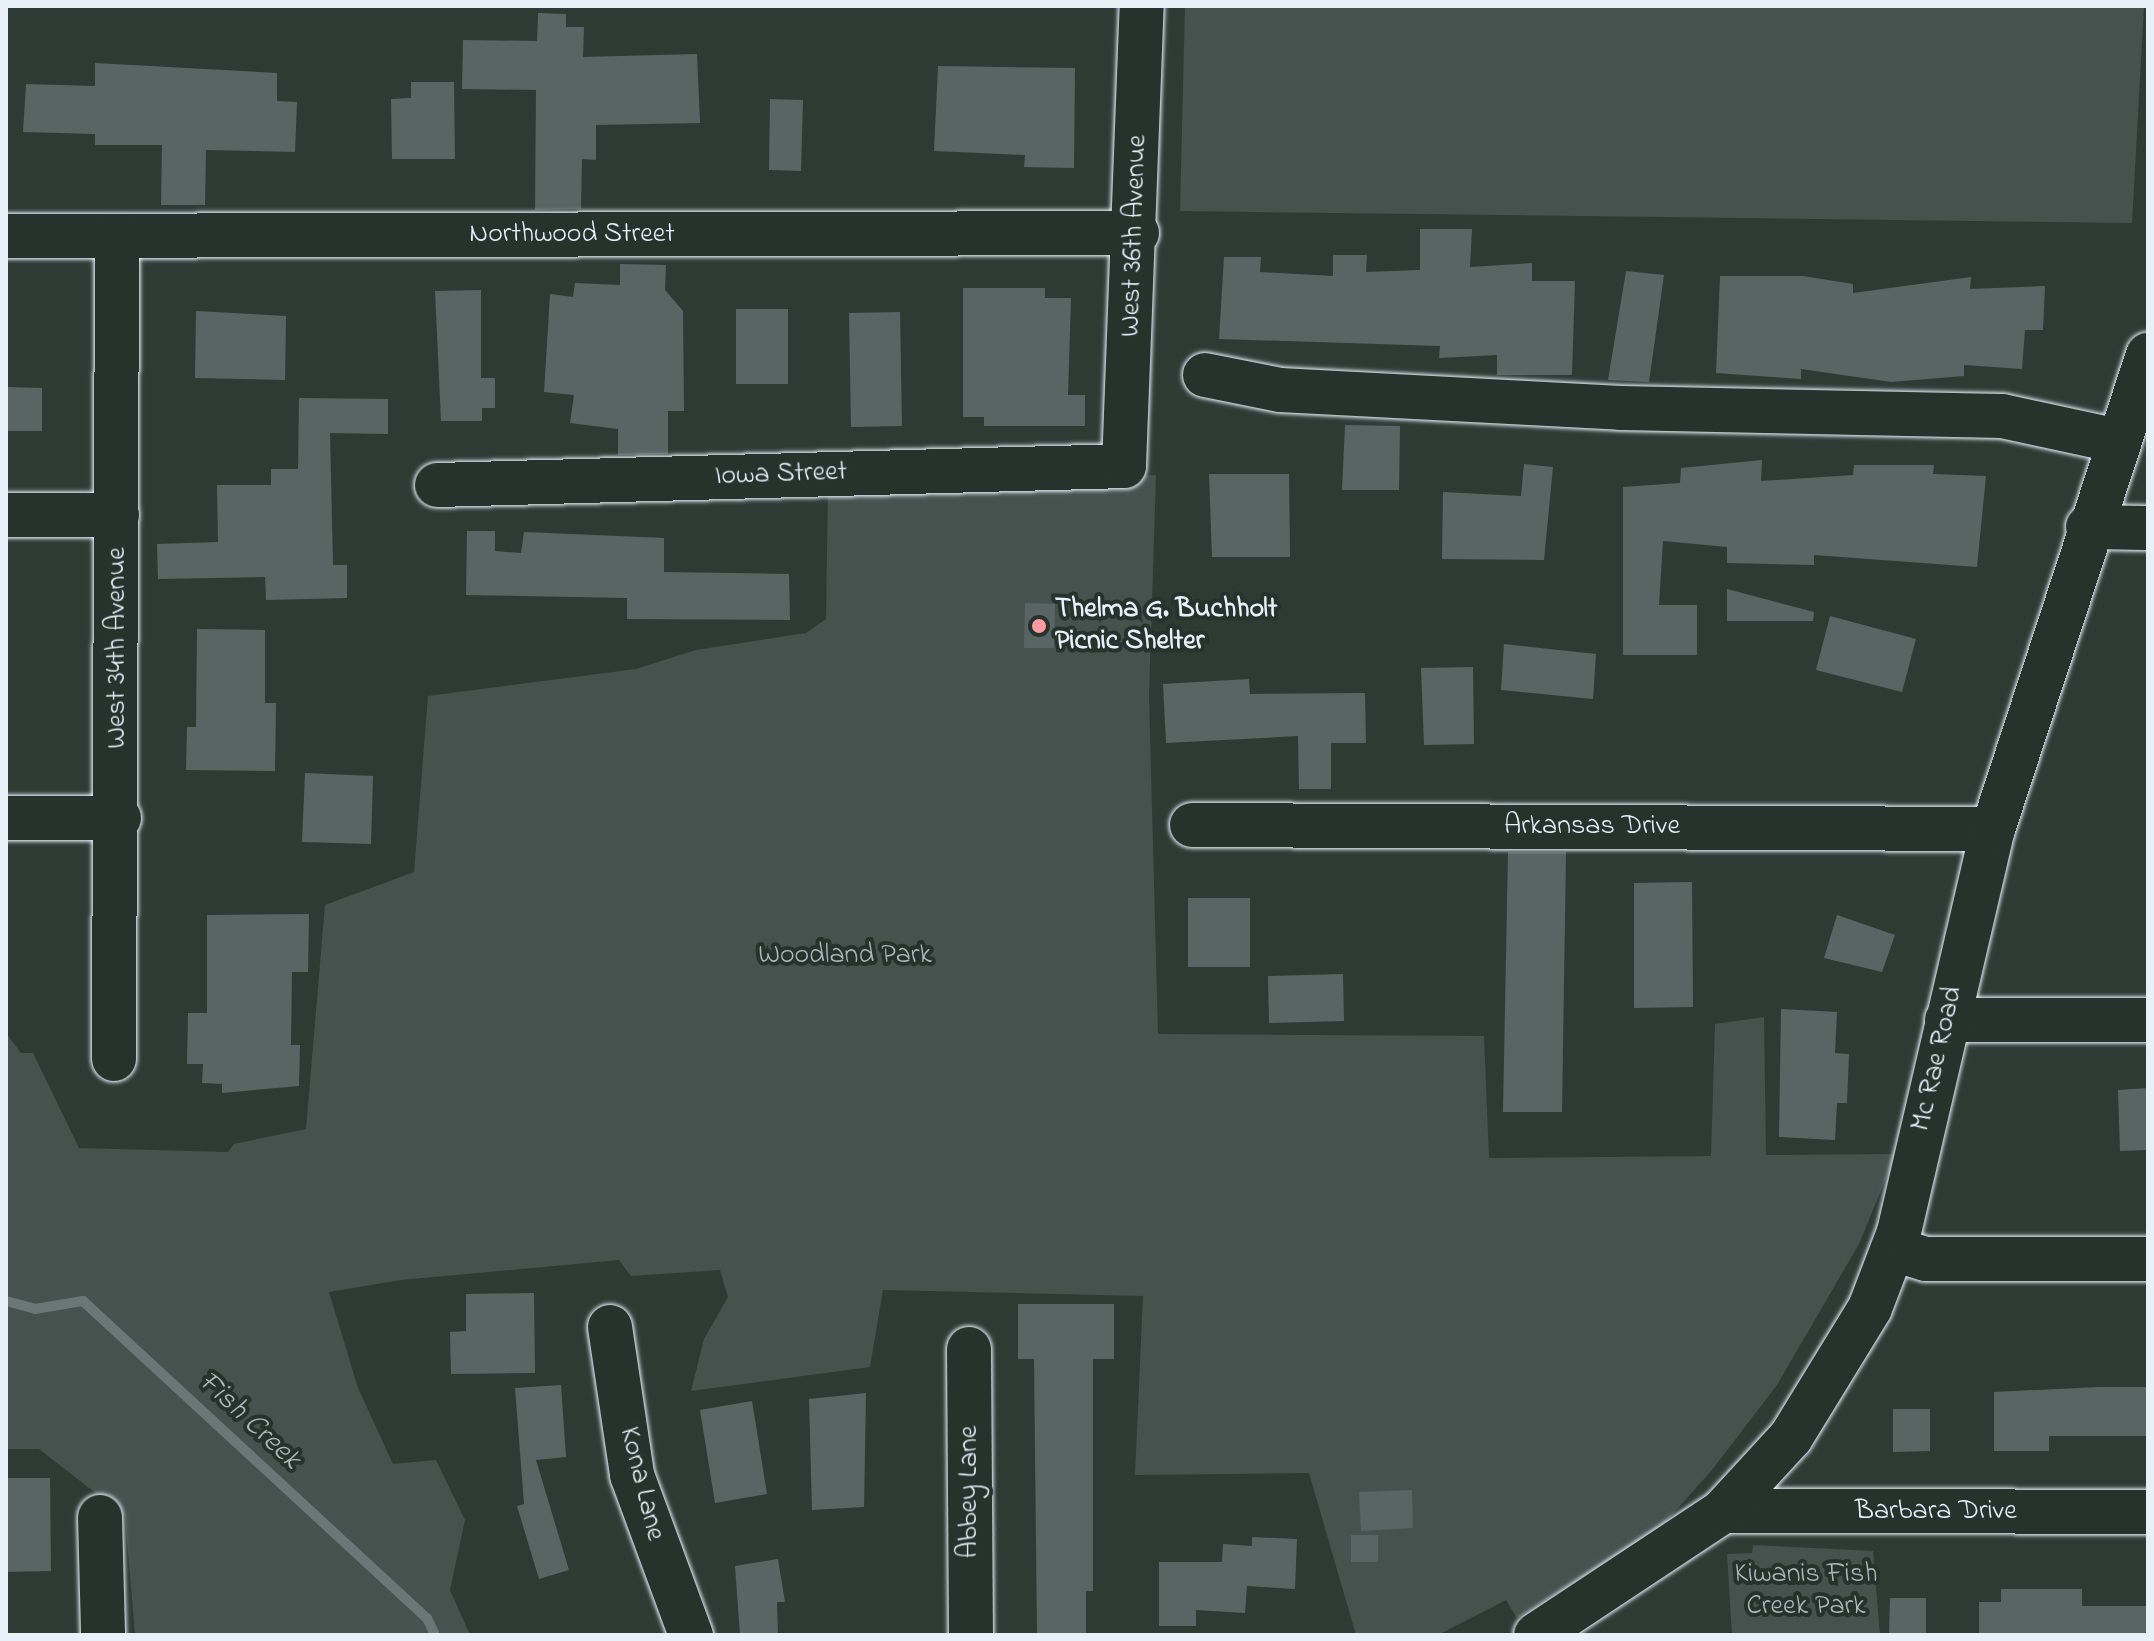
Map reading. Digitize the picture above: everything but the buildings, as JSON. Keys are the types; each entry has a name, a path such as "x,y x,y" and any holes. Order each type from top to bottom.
{"street":[{"name":"West 36th Avenue","path":"1124,466 1137,233 1142,6"},
{"name":"Northwood Street","path":"6,236 1137,233"},
{"name":"West 34th Avenue","path":"114,1059 119,818 117,236"},
{"name":"Mc Rae Road","path":"1536,1635 1723,1511 1834,1376 1893,1249 1993,829 2088,527 2148,355"},
{"path":"1205,375 1280,390 1559,405 2002,416 2118,441"},
{"name":"Iowa Street","path":"437,485 1124,466"},
{"path":"6,515 117,515"},
{"path":"2088,527 2148,528"},
{"path":"6,818 119,818"},
{"name":"Arkansas Drive","path":"1192,825 1993,829"},
{"path":"1947,1020 2148,1020"},
{"path":"1893,1249 1926,1259 2148,1259"},
{"name":"Kona Lane","path":"610,1327 632,1475 691,1635"},
{"name":"Abbey Lane","path":"969,1349 971,1635"},
{"name":"Barbara Drive","path":"1723,1511 2148,1512"},
{"path":"100,1517 103,1635"}],"green space":[{"path":"1185,6 2144,6 2132,223 1180,211"},
{"name":"Woodland Park","path":"1156,475 1149,695 1158,1034 1484,1036 1489,1158 1711,1156 1715,1024 1764,1017 1766,1155 1896,1154 1859,1244 1777,1385 1712,1470 1662,1526 1517,1618 1506,1600 1438,1635 1356,1635 1309,1473 1135,1475 1143,1296 883,1290 870,1367 691,1391 704,1339 728,1297 720,1270 631,1276 619,1260 401,1280 329,1292 358,1388 393,1464 436,1460 465,1520 450,1590 470,1635 135,1635 125,1516 39,1449 6,1449 6,1033 21,1053 33,1053 79,1148 228,1152 234,1144 306,1129 325,905 414,872 428,696 636,669 696,650 806,633 826,619 828,485"},
{"name":"Kiwanis Fish Creek Park","path":"1753,1545 1873,1551 1880,1635 1732,1635 1727,1554 1752,1553"}],"waterway":[{"name":"Fish Creek","path":"6,1301 35,1309 83,1301 427,1618 435,1635"}],"place":[{"name":"Thelma G. Buchholt Picnic Shelter","path":"1039,626"}]}
